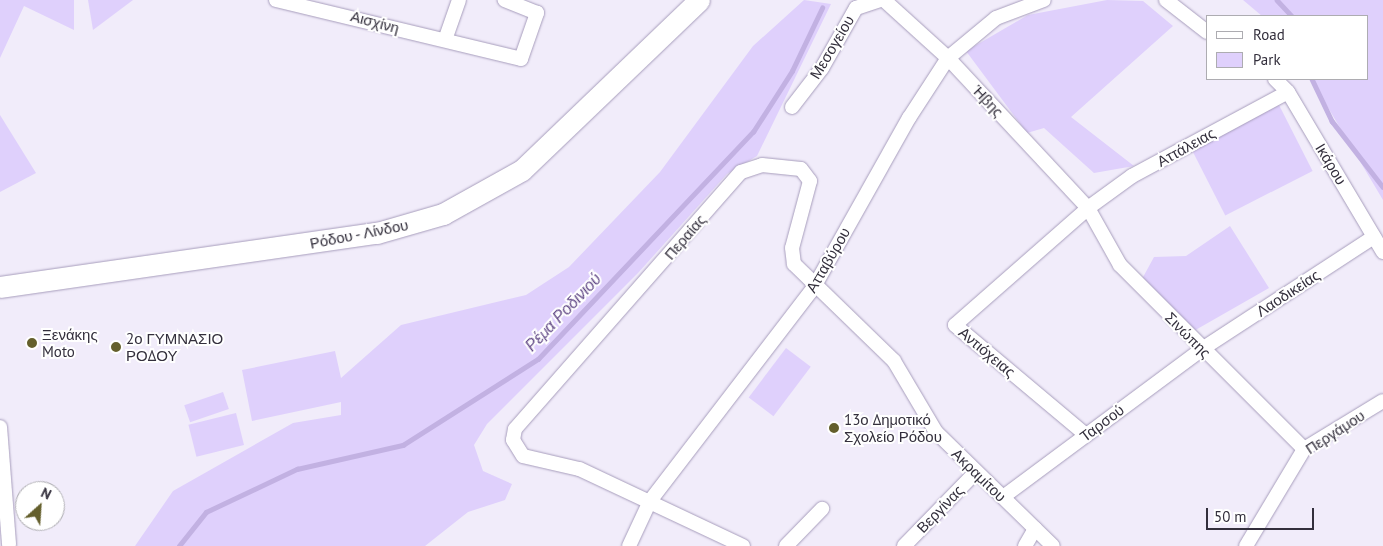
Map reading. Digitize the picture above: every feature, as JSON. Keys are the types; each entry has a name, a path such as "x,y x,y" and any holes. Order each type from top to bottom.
{"main road":[{"name":"Ρόδου - Λίνδου","path":"0,287 377,233 443,214 522,170 699,0"}],"street":[{"name":"Αισχίνη","path":"276,0 521,59 537,12 505,0"},
{"path":"445,40 459,0"},
{"name":"Ήβης","path":"882,0 948,58 1088,208"},
{"name":"Μεσογείου","path":"792,107 822,68 856,8 882,0"},
{"name":"Ατταβύρου","path":"629,546 650,501 814,287 909,118 948,58 996,18 1044,0"},
{"path":"1166,0 1206,31"},
{"name":"Ικάρου","path":"1276,80 1288,92 1383,252"},
{"name":"Αττάλειας","path":"1088,208 1132,176 1288,92"},
{"name":"Περαίας","path":"650,501 579,469 516,450 515,429 741,172 762,165 789,166 801,170 810,181 792,248 794,264 814,287"},
{"name":"Σινώπης","path":"1088,208 1120,265 1304,449"},
{"name":"Αντιόχειας","path":"1086,435 955,325 1088,208"},
{"name":"Λαοδικείας","path":"1202,349 1374,237"},
{"name":"Ακραμίτου","path":"814,287 894,361 936,432 1053,546"},
{"name":"Ταρσού","path":"1002,498 1202,349"},
{"name":"Περγάμου","path":"1246,546 1304,449 1383,400"},
{"path":"0,427 9,545"},
{"name":"Βεργίνας","path":"904,546 976,472"},
{"path":"650,501 743,546"},
{"path":"786,546 822,508"},
{"path":"1025,546 1035,529"}],"green space":[{"path":"0,0 74,0 74,30 24,6 0,58"},
{"path":"88,0 133,0 93,30"},
{"path":"804,0 831,4 757,156 727,174 638,273 487,424 474,445 483,471 512,484 505,500 468,512 425,546 135,546 173,491 293,423 341,415 341,402 252,421 242,370 335,351 341,378 401,325 526,295 569,267 660,172 753,46"},
{"path":"1107,0 1143,1 1173,26 1071,117 1134,166 1094,173 1044,128 1027,133 966,51 1028,15"},
{"path":"1243,0 1383,0 1383,200 1312,80 1368,80 1368,15 1261,15"},
{"path":"1279,105 1313,171 1225,215 1192,149"},
{"path":"0,115 36,173 0,192"},
{"path":"1230,226 1269,288 1192,332 1142,279 1154,257 1186,256"},
{"path":"786,348 811,367 773,416 749,398"},
{"path":"223,392 229,409 190,422 184,405"},
{"path":"236,413 244,445 196,457 188,425"}],"waterway":[{"name":"Ρέμα Ροδινιού","path":"1277,0 1291,15"},
{"name":"Ρέμα Ροδινιού","path":"179,546 206,512 297,469 403,445 538,359 753,132 792,71 822,8"},
{"name":"Ρέμα Ροδινιού","path":"1312,80 1332,121 1383,187"}],"place":[{"name":"Ξενάκης Moto","path":"32,343"},
{"name":"2ο ΓΥΜΝΑΣΙΟ ΡΟΔΟΥ","path":"116,347"},
{"name":"13ο Δημοτικό Σχολείο Ρόδου","path":"834,428"}]}
